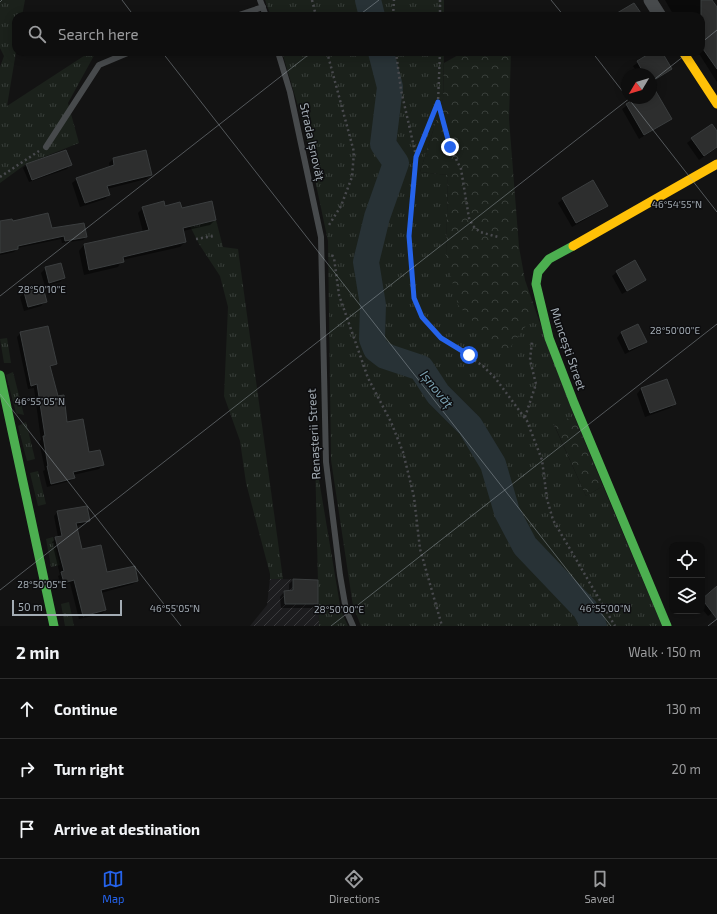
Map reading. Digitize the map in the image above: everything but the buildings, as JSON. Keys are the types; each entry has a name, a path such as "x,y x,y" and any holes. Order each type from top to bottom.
{"street":[{"path":"650,0 658,12"},
{"path":"686,56 717,104"},
{"name":"Muncești Street","path":"667,626 574,403 549,338 536,284 538,272 550,259 717,164"},
{"path":"0,376 54,626"}],"lane":[{"path":"260,0 265,12"},
{"path":"248,12 263,7"},
{"path":"46,147 99,65 120,56"},
{"name":"Strada Ișnovăț","path":"279,56 290,92 321,237"},
{"name":"Renașterii Street","path":"321,237 326,462 342,589 346,610 353,626"}],"path":[{"path":"312,0 315,12"},
{"path":"393,12 394,0"},
{"path":"440,0 440,12"},
{"path":"328,56 354,152 352,177 341,206 321,237 334,258 339,295 368,378 391,422 403,452 414,497 420,549 442,626"},
{"path":"397,56 401,90 416,157"},
{"path":"440,56 438,102 448,141 461,169 469,218 473,226 480,232 498,237"},
{"path":"438,102 416,157 409,236 414,298 422,317 441,338 483,366 500,385 525,418 542,460 547,499 553,520 615,626"},
{"path":"0,177 46,147"},
{"path":"196,239 214,236"},
{"path":"525,418 536,384 530,360 532,334"}],"shaded area":[{"path":"270,579 318,580 319,626 250,626 267,605"}],"green space":[{"path":"0,0 25,0 23,12 12,12 12,56 15,56 7,106 84,56 94,56 68,103 79,143 26,164 0,183 0,67 4,56 0,48"},
{"path":"265,0 444,0 444,12 270,12"},
{"path":"283,56 444,56 443,99 420,172 448,175 446,256 536,312 574,416 554,425 586,496 603,486 662,626 361,626 353,606 331,460 328,241 303,123"},
{"path":"456,56 511,56 509,119 519,247 525,280 536,312 504,356 458,305 446,256 448,175 420,172 443,99 444,63"},
{"path":"216,220 223,247 238,249 283,579 270,579 270,574 246,483 240,441 224,396 228,307 220,276 199,244 190,226"},
{"path":"7,338 11,363 4,363 0,339"},
{"path":"13,372 24,415 16,413 6,375"},
{"path":"574,416 603,486 586,496 554,424"},
{"path":"26,422 35,459 27,461 18,426"},
{"path":"315,456 341,611 348,626 319,626"},
{"path":"38,471 46,504 38,506 30,473"},
{"path":"53,537 60,565 51,567 46,539"},
{"path":"69,602 74,626 65,626 61,604"}],"waterway":[{"name":"Ișnovăț","path":"368,0 371,12"},
{"name":"Ișnovăț","path":"382,56 390,87 383,144 396,163 377,217 366,262 373,305 372,339 376,349 385,356 421,368 438,394 470,426 493,464 507,512 525,546 585,609 594,626"}],"traffic: fast":[{"path":"573,246 549,259 538,272 536,284 549,338 574,403 667,626"},
{"path":"0,375 54,626"}],"traffic: slow":[{"path":"686,56 717,104"},
{"path":"573,246 717,164"}],"route":[{"path":"450,147 438,102 416,157 409,236 410,258 414,298 422,317 441,338 469,355"}]}
